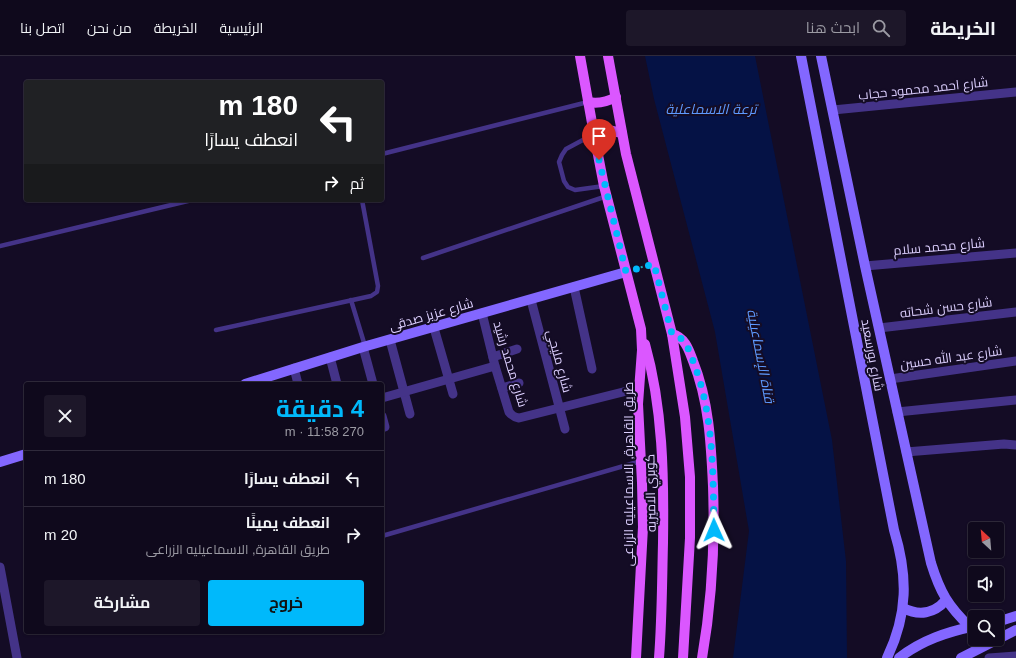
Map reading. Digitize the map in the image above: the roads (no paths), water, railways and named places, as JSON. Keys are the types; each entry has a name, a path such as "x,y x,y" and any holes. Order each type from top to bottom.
{"main road":[{"name":"طريق القاهرة, الاسماعيليه الزراعى","path":"580,56 604,186 641,329 642,350 638,404 643,527 636,658"},
{"path":"608,56 626,154 672,334 685,417 690,477 690,538 683,658"},
{"name":"شارع بورسعيد","path":"801,56 893,522 902,559 904,591 903,608 900,624 887,658"},
{"name":"شارع بورسعيد","path":"821,56 865,266 931,563 938,585 946,600 956,614 968,624"},
{"path":"588,102 600,103 616,97"},
{"path":"594,134 608,130 622,133"},
{"name":"شارع عزيز صدقى","path":"250,382 364,347 626,272"},
{"name":"كوبري الاميريه","path":"641,329 649,357 655,387 663,461 664,505 662,617 659,658"},
{"path":"672,334 679,336 686,345 699,376 708,417 712,469 714,530 709,614 702,658"},
{"path":"0,462 24,455"},
{"path":"903,608 916,613 930,612 946,600"},
{"path":"1004,620 1016,616"},
{"path":"899,658 930,639 968,628"},
{"path":"961,658 1016,630"}],"street":[{"name":"شارع احمد محمود حجاب","path":"833,110 1016,92"},
{"name":"شارع محمد سلام","path":"865,266 1016,252"},
{"path":"574,287 592,369"},
{"name":"شارع مليجي","path":"531,300 565,429"},
{"name":"شارع حسن شحاته","path":"879,328 1016,312"},
{"name":"شارع محمد رشيد","path":"482,314 494,361 511,415 519,418 559,408"},
{"path":"434,328 453,394"},
{"path":"390,340 410,414"},
{"path":"364,347 373,382"},
{"path":"384,397 448,379 494,361 517,350"},
{"path":"330,357 336,382"},
{"name":"شارع عبد الله حسين","path":"890,379 1016,361"},
{"path":"294,368 298,382"},
{"path":"502,388 519,383"},
{"path":"559,408 639,388"},
{"path":"897,412 1016,400"},
{"path":"906,452 1016,444"},
{"path":"0,567 17,658"},
{"path":"989,658 1016,656"}],"lane":[{"path":"384,153 588,102"},
{"path":"594,134 566,149 559,162 564,181 568,187 575,190 604,186"},
{"path":"423,258 607,196"},
{"path":"0,246 184,202"},
{"path":"216,330 374,294 378,289 362,202"},
{"path":"351,300 364,347"},
{"path":"384,535 641,461"}],"water":[{"name":"ترعة الاسماعلية","path":"645,56 755,56 832,440 846,561 847,658 733,658 749,531 715,332 654,99"}],"water label":[{"name":"قناة الإسماعيلية","path":"761,356"}]}
